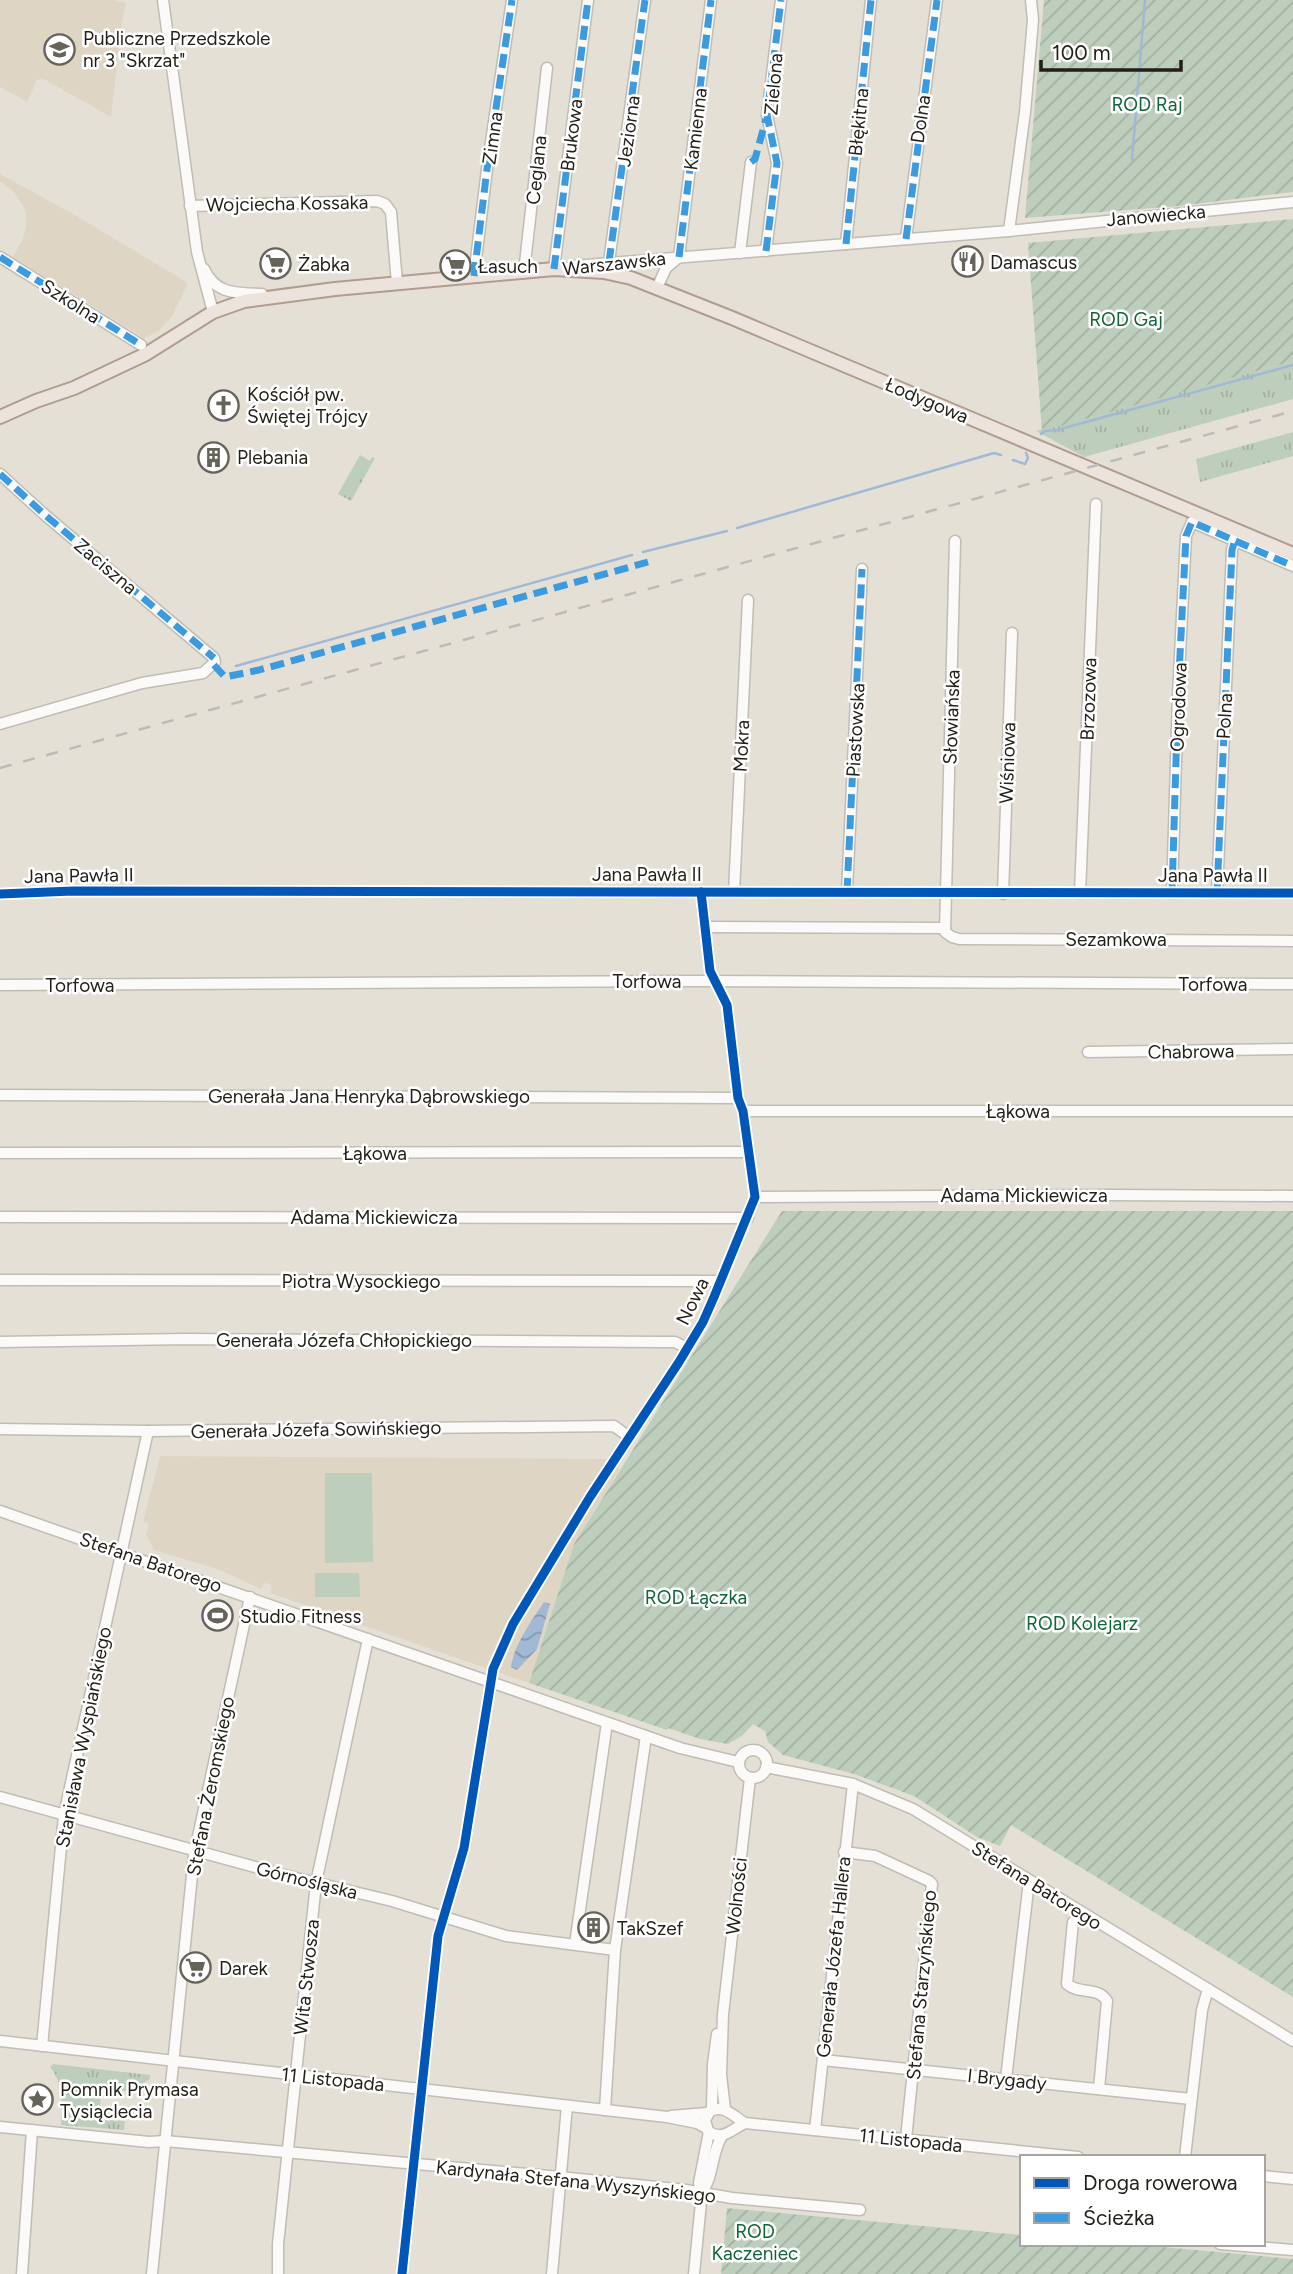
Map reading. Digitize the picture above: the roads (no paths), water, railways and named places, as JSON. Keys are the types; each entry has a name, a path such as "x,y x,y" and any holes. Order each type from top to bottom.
{"main road":[{"name":"Warszawska","path":"0,417 74,388 135,359 212,313 244,301 276,295 554,269"},
{"name":"Łodygowa","path":"554,269 604,272 657,288 1293,555"}],"street":[{"name":"Zimna","path":"474,276 512,0"},
{"name":"Brukowa","path":"554,269 588,0"},
{"name":"Jeziorna","path":"609,262 645,0"},
{"name":"Kamienna","path":"679,257 711,0"},
{"name":"Zielona","path":"766,251 777,163 767,115 781,0"},
{"name":"Błękitna","path":"846,244 871,0"},
{"name":"Dolna","path":"906,239 937,0"},
{"path":"1014,230 1033,20 1031,0"},
{"path":"160,1 197,252 212,313"},
{"name":"Ceglana","path":"524,272 547,68"},
{"path":"740,253 751,162"},
{"name":"Wojciecha Kossaka","path":"190,206 377,201 386,204 391,212 397,283"},
{"name":"Janowiecka","path":"1014,230 1293,202"},
{"name":"Warszawska","path":"554,269 609,262 1014,230"},
{"path":"197,252 210,279 221,289 229,292 276,295"},
{"name":"Szkolna","path":"0,257 141,345"},
{"path":"657,288 666,268 679,257"},
{"name":"Zaciszna","path":"0,474 214,657 214,665 203,673 150,681 0,723"},
{"name":"Brzozowa","path":"1080,893 1096,504"},
{"name":"Ogrodowa","path":"1172,893 1186,536 1192,522 1235,540"},
{"path":"1235,540 1293,566"},
{"name":"Polna","path":"1217,893 1232,550 1235,540"},
{"name":"Słowiańska","path":"945,893 955,541"},
{"name":"Piastowska","path":"847,892 862,569"},
{"name":"Mokra","path":"734,892 748,600"},
{"name":"Wiśniowa","path":"1003,894 1012,633"},
{"name":"Jana Pawła II","path":"0,894 73,891 1293,893"},
{"name":"Nowa","path":"402,2274 438,1936 464,1848 493,1669 513,1624 703,1322 755,1197 743,1111 738,1098 727,1005 710,971 701,892"},
{"path":"944,928 945,893"},
{"name":"Sezamkowa","path":"705,927 944,928 948,935 959,939 1293,942"},
{"name":"Torfowa","path":"0,985 716,982 1293,984"},
{"name":"Chabrowa","path":"1088,1052 1293,1049"},
{"name":"Generała Jana Henryka Dąbrowskiego","path":"0,1095 738,1098"},
{"name":"Łąkowa","path":"743,1111 1293,1111"},
{"name":"Łąkowa","path":"0,1153 749,1152"},
{"name":"Adama Mickiewicza","path":"755,1197 1293,1196"},
{"name":"Adama Mickiewicza","path":"0,1217 748,1218"},
{"name":"Piotra Wysockiego","path":"0,1280 721,1281"},
{"name":"Generała Józefa Chłopickiego","path":"0,1342 198,1339 675,1342 687,1348"},
{"name":"Generała Józefa Sowińskiego","path":"0,1429 148,1431 614,1426 629,1437"},
{"name":"Stanisława Wyspiańskiego","path":"42,2046 64,1815 148,1431"},
{"name":"Stefana Batorego","path":"0,1511 695,1753 738,1762"},
{"name":"Stefana Żeromskiego","path":"152,2274 195,1850 250,1597"},
{"name":"Wita Stwosza","path":"278,2274 278,2244 316,1883 368,1639"},
{"path":"575,1944 607,1723"},
{"path":"605,2110 615,1950 646,1736"},
{"path":"747,1751 757,1751 765,1757 766,1767 760,1776 750,1778 741,1772 738,1762 747,1751"},
{"name":"Stefana Batorego","path":"766,1767 853,1784 928,1817 1293,2041"},
{"name":"Wolności","path":"728,2111 721,2075 723,2014 750,1778"},
{"name":"Generała Józefa Hallera","path":"815,2130 853,1784"},
{"name":"Górnośląska","path":"0,1797 391,1902 506,1936 615,1950"},
{"name":"Stefana Starzyńskiego","path":"844,1852 875,1856 932,1884 906,2139"},
{"path":"1006,2079 1029,1881"},
{"path":"1073,1923 1067,1984 1075,1990 1099,1993 1107,2001 1099,2089"},
{"path":"1185,2155 1202,2010 1208,1989"},
{"name":"Wolności","path":"709,2111 713,2064 723,2014"},
{"name":"11 Listopada","path":"0,2041 667,2117 696,2123 707,2130"},
{"name":"I Brygady","path":"822,2060 1191,2099"},
{"path":"552,2274 567,2106"},
{"path":"694,2274 702,2193 699,2183 707,2130 705,2120 709,2111 728,2111 733,2121 716,2148 708,2185 702,2193"},
{"name":"11 Listopada","path":"667,2117 709,2111"},
{"name":"11 Listopada","path":"728,2111 745,2123 1059,2155"},
{"path":"707,2130 715,2136 745,2123"},
{"name":"Kardynała Stefana Wyszyńskiego","path":"0,2127 560,2177 860,2210"},
{"path":"22,2274 32,2130"},
{"path":"1265,2176 1293,2179"},
{"path":"1244,2246 1293,2250"}],"water":[{"path":"544,1602 550,1604 537,1649 517,1670 511,1667 516,1650"}],"waterway":[{"path":"1132,160 1145,0"},
{"path":"1041,434 1293,365"},
{"path":"737,528 994,453 1001,455"},
{"path":"1013,460 1025,464 1028,458 1026,453"},
{"path":"643,552 727,531"},
{"path":"236,666 632,555"}],"railway":[{"path":"0,768 1293,411"}],"place":[{"name":"Publiczne Przedszkole nr 3 \"Skrzat\"","path":"60,49"},
{"name":"Damascus","path":"967,262"},
{"name":"Żabka","path":"275,264"},
{"name":"Łasuch","path":"455,266"},
{"name":"Kościół pw. Świętej Trójcy","path":"224,405"},
{"name":"Plebania","path":"214,457"},
{"name":"Studio Fitness","path":"217,1616"},
{"name":"TakSzef","path":"594,1928"},
{"name":"Darek","path":"196,1968"},
{"name":"Pomnik Prymasa Tysiąclecia","path":"37,2100"}],"park label":[{"name":"ROD Raj","path":"1147,104"},
{"name":"ROD Gaj","path":"1126,319"},
{"name":"ROD Łączka","path":"696,1597"},
{"name":"ROD Kolejarz","path":"1082,1623"},
{"name":"ROD Kaczeniec","path":"755,2242"}]}
